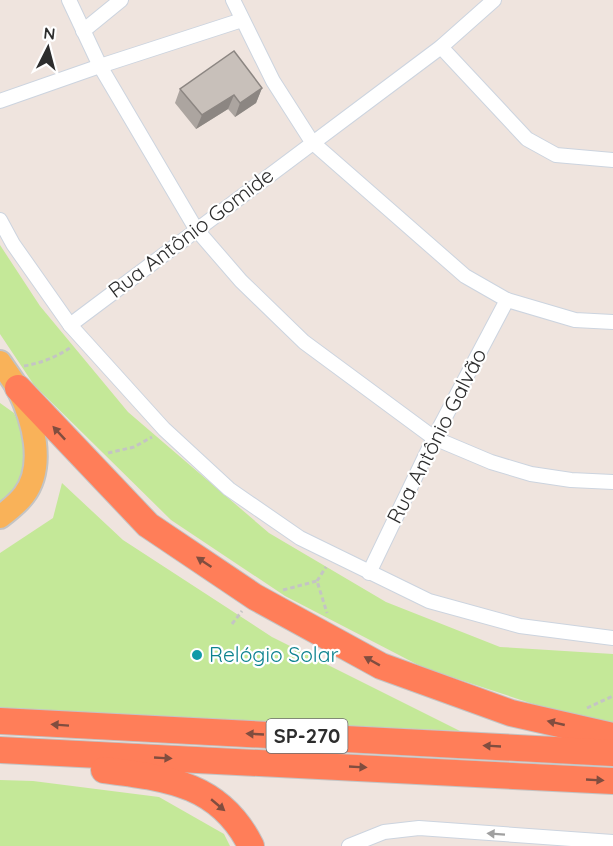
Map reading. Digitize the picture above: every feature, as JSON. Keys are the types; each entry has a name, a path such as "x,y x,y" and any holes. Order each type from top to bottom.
{"highway":[{"path":"6,375 148,525 255,597 381,666 511,713 613,736"},
{"name":"SP-270","path":"0,721 613,753"},
{"path":"0,752 70,766 150,776 183,784 206,795 222,808 242,827 251,846"},
{"name":"SP-270","path":"0,752 613,781"}],"main road":[{"path":"0,517 24,495 33,474 35,453 32,425 6,375"}],"street":[{"path":"69,0 100,66 196,229 241,281 304,342 434,438 491,462 531,474 571,480 613,482"},
{"path":"83,31 121,0"},
{"path":"233,0 273,81 312,142 465,276 507,300 575,320 613,322"},
{"name":"Rua Antônio Gomide","path":"70,325 441,47 494,0"},
{"path":"0,101 242,20"},
{"path":"441,47 527,140 556,155 613,160"},
{"path":"0,220 13,244 70,325 164,429 229,489 300,538 429,601 520,626 613,638"},
{"name":"Rua Antônio Galvão","path":"369,573 434,438 507,300"},
{"path":"349,846 384,832 418,828 613,842"},
{"path":"521,846 575,839"}],"path":[{"path":"6,375 60,354 83,339"},
{"path":"80,454 105,454 134,447 164,429"}],"green space":[{"path":"0,245 40,306 128,412 269,533 386,602 500,647 613,654 613,723 582,720 424,668 285,596 171,520 34,385 0,334"},
{"path":"0,403 14,413 28,442 28,468 18,490 0,505"},
{"path":"62,483 123,540 272,637 460,731 0,710 0,553 53,518"},
{"path":"0,780 33,781 159,797 224,834 230,846 0,846"}],"building":[{"path":"234,51 262,88 240,103 234,95 202,115 180,89"}],"place":[{"name":"Relógio Solar","path":"197,655"}]}
